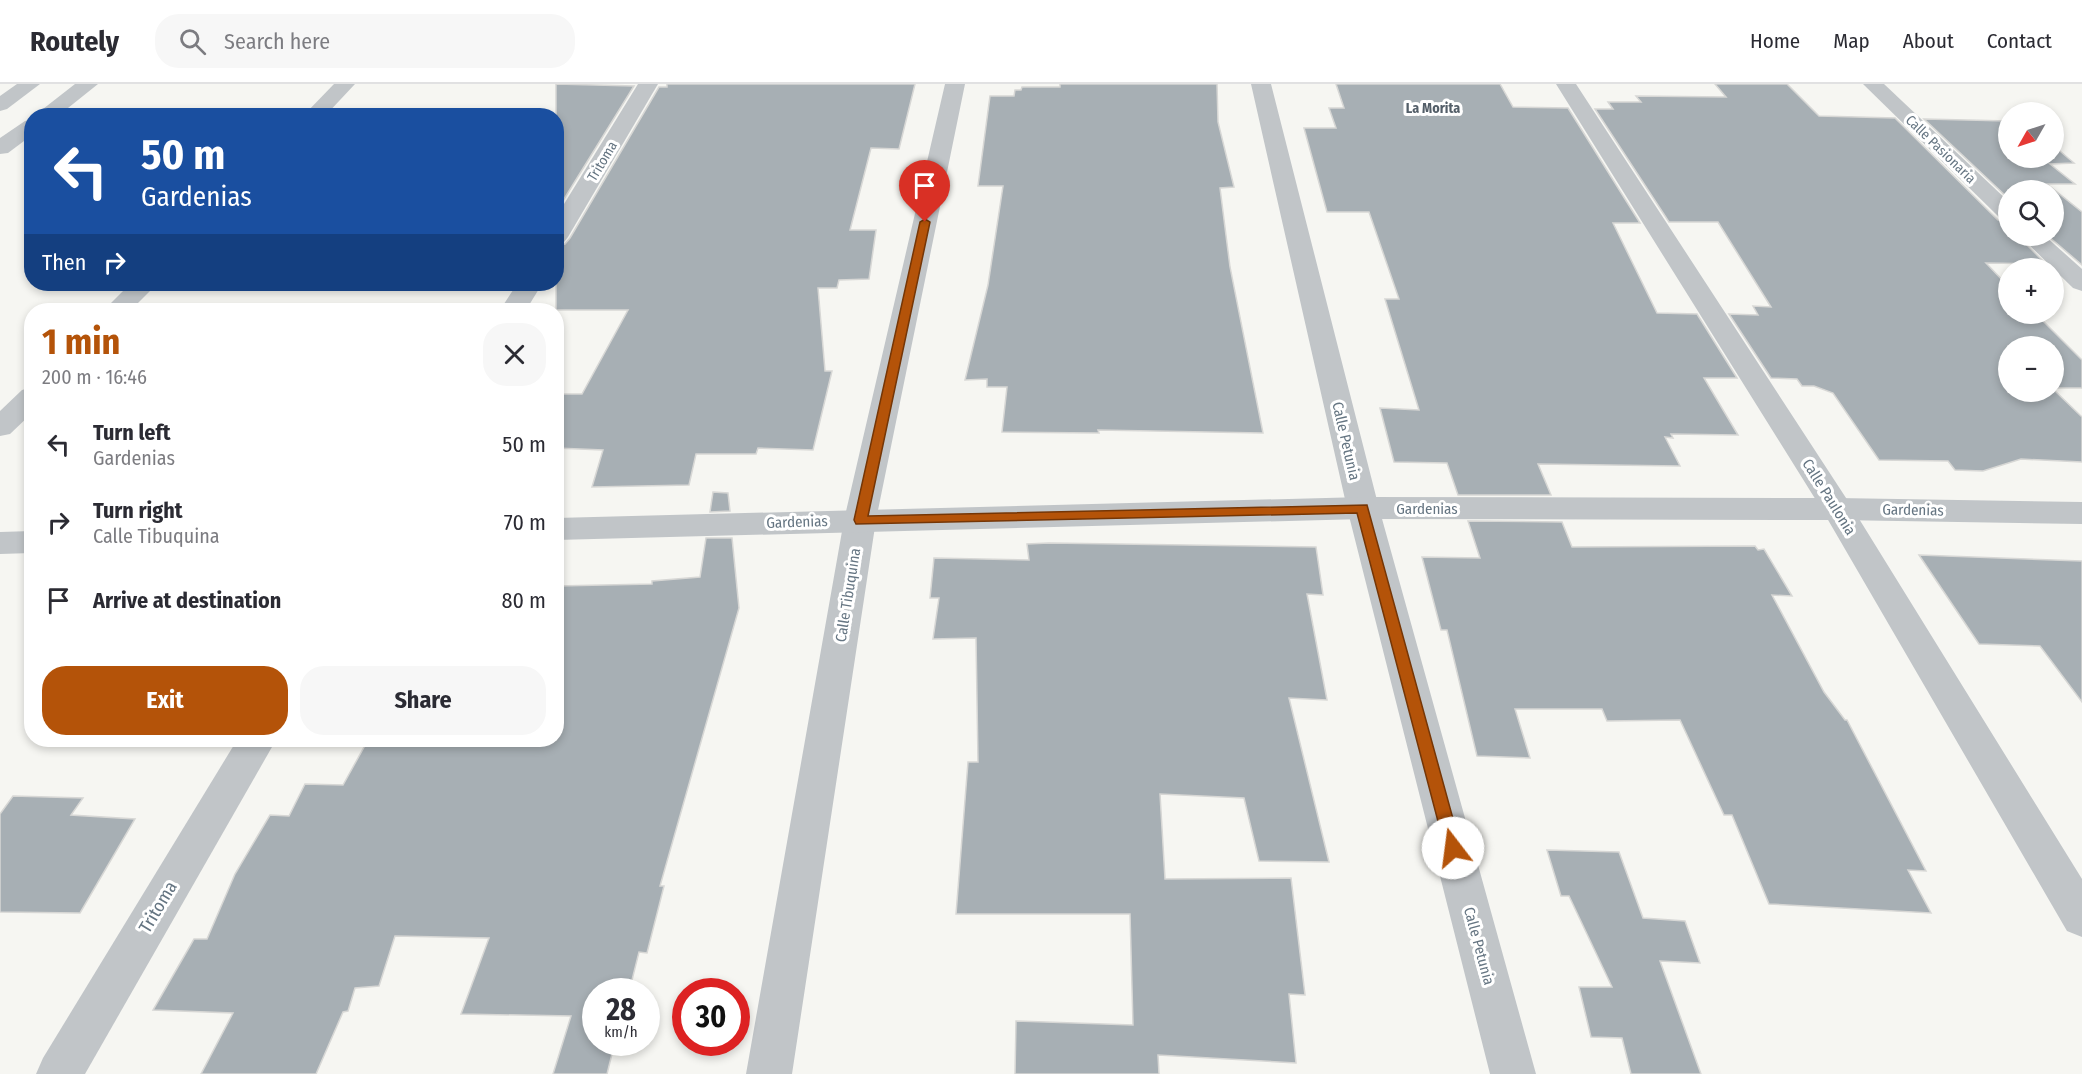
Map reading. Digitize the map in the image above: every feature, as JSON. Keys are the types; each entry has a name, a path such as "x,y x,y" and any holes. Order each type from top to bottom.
{"street":[{"path":"0,105 30,84"},
{"path":"55,108 88,84"},
{"path":"321,108 345,84"},
{"name":"Tritoma","path":"564,224 648,84"},
{"name":"Calle Tibuquina","path":"769,1074 860,520 955,84"},
{"name":"Calle Petunia","path":"1261,84 1363,508 1513,1074"},
{"name":"Calle Paulonia","path":"1566,84 1837,509 2082,917"},
{"name":"Calle Pasionaria","path":"1873,84 1998,203"},
{"path":"0,148 24,131"},
{"path":"2043,246 2082,283"},
{"path":"124,303 137,291"},
{"path":"0,427 24,404"},
{"name":"Gardenias","path":"564,529 1363,508 1837,509 2082,513"},
{"path":"0,543 24,542"},
{"name":"Tritoma","path":"59,1074 253,747"}],"building":[{"path":"556,84 634,86 564,199 564,108 556,108"},
{"path":"667,84 915,84 899,149 871,148 850,230 876,230 869,279 839,280 837,288 818,288 825,371 832,371 813,450 758,448 756,454 696,454 689,485 592,487 603,450 564,448 564,394 582,394 628,310 564,310 564,303 556,303 556,291 564,291 564,244 570,238 659,87 667,87"},
{"path":"1060,84 1217,84 1218,122 1234,187 1220,188 1230,267 1263,433 1098,430 1099,433 1002,432 1007,387 987,387 987,379 965,380 988,285 1003,186 978,186 990,96 1014,96 1015,90 1021,90 1022,87 1060,87"},
{"path":"1336,84 1500,84 1513,107 1568,108 1640,223 1613,223 1657,313 1697,314 1737,378 1704,378 1738,435 1671,434 1673,438 1665,437 1680,466 1538,464 1551,495 1458,495 1447,463 1394,462 1380,408 1419,410 1385,299 1399,299 1369,212 1327,212 1304,128 1336,128 1329,108 1344,108"},
{"path":"1715,84 1787,84 1819,116 1895,118 1998,220 1998,246 2028,246 2040,258 1998,258 1998,263 1986,263 1998,276 1998,324 2046,324 2058,336 1998,336 1998,402 2064,402 2064,400 2082,417 2082,462 2021,459 1983,471 1955,470 1948,461 1879,460 1833,393 1814,386 1802,386 1797,379 1771,378 1729,314 1758,315 1753,306 1771,307 1718,222 1669,222 1595,109 1613,109 1608,102 1641,102 1636,96 1726,97"},
{"path":"1924,119 1998,121 1998,168 2055,168 2075,184 2064,184 2064,180 1998,180 1998,189"},
{"path":"2064,154 2074,163 2064,163"},
{"path":"2064,198 2082,212 2082,265 2060,246 2064,246"},
{"path":"2064,342 2082,360 2082,388 2064,388"},
{"path":"713,492 728,493 730,511 710,512"},
{"path":"1468,521 1562,522 1572,547 1755,546 1758,550 1764,549 1792,596 1772,595 1824,692 1847,720 1926,871 1908,870 1931,913 1769,904 1732,815 1724,815 1680,720 1607,721 1602,709 1515,709 1530,758 1477,756 1447,630 1441,630 1422,557 1480,558"},
{"path":"706,538 732,538 739,608 660,886 664,886 647,953 639,952 632,978 582,978 582,1056 612,1056 607,1074 553,1074 571,1016 461,1014 489,938 395,936 379,986 355,988 348,1011 343,1012 316,1074 201,1074 233,1013 153,1010 194,939 207,939 235,874 270,815 289,816 305,784 343,785 364,747 564,747 564,586 652,584 652,581 700,577"},
{"path":"1027,544 1316,547 1323,595 1307,594 1327,700 1289,698 1329,862 1259,861 1244,798 1160,794 1165,879 1291,878 1305,995 1289,994 1296,1063 1158,1055 1159,1074 1015,1074 1016,1021 1133,1025 1130,914 956,914 968,762 978,762 976,638 933,639 939,598 930,598 934,558 1029,560"},
{"path":"1919,555 2082,561 2082,702 2040,646 1979,644"},
{"path":"13,796 83,798 71,815 135,819 80,913 0,912 0,814"},
{"path":"1547,850 1619,852 1643,918 1685,921 1700,963 1660,961 1701,1074 1631,1074 1622,1038 1591,1037 1579,987 1612,987 1569,896 1561,896"}],"district":[{"name":"La Morita","path":"1433,108"}],"route":[{"path":"925,222 860,520 1363,508 1453,848"}]}
